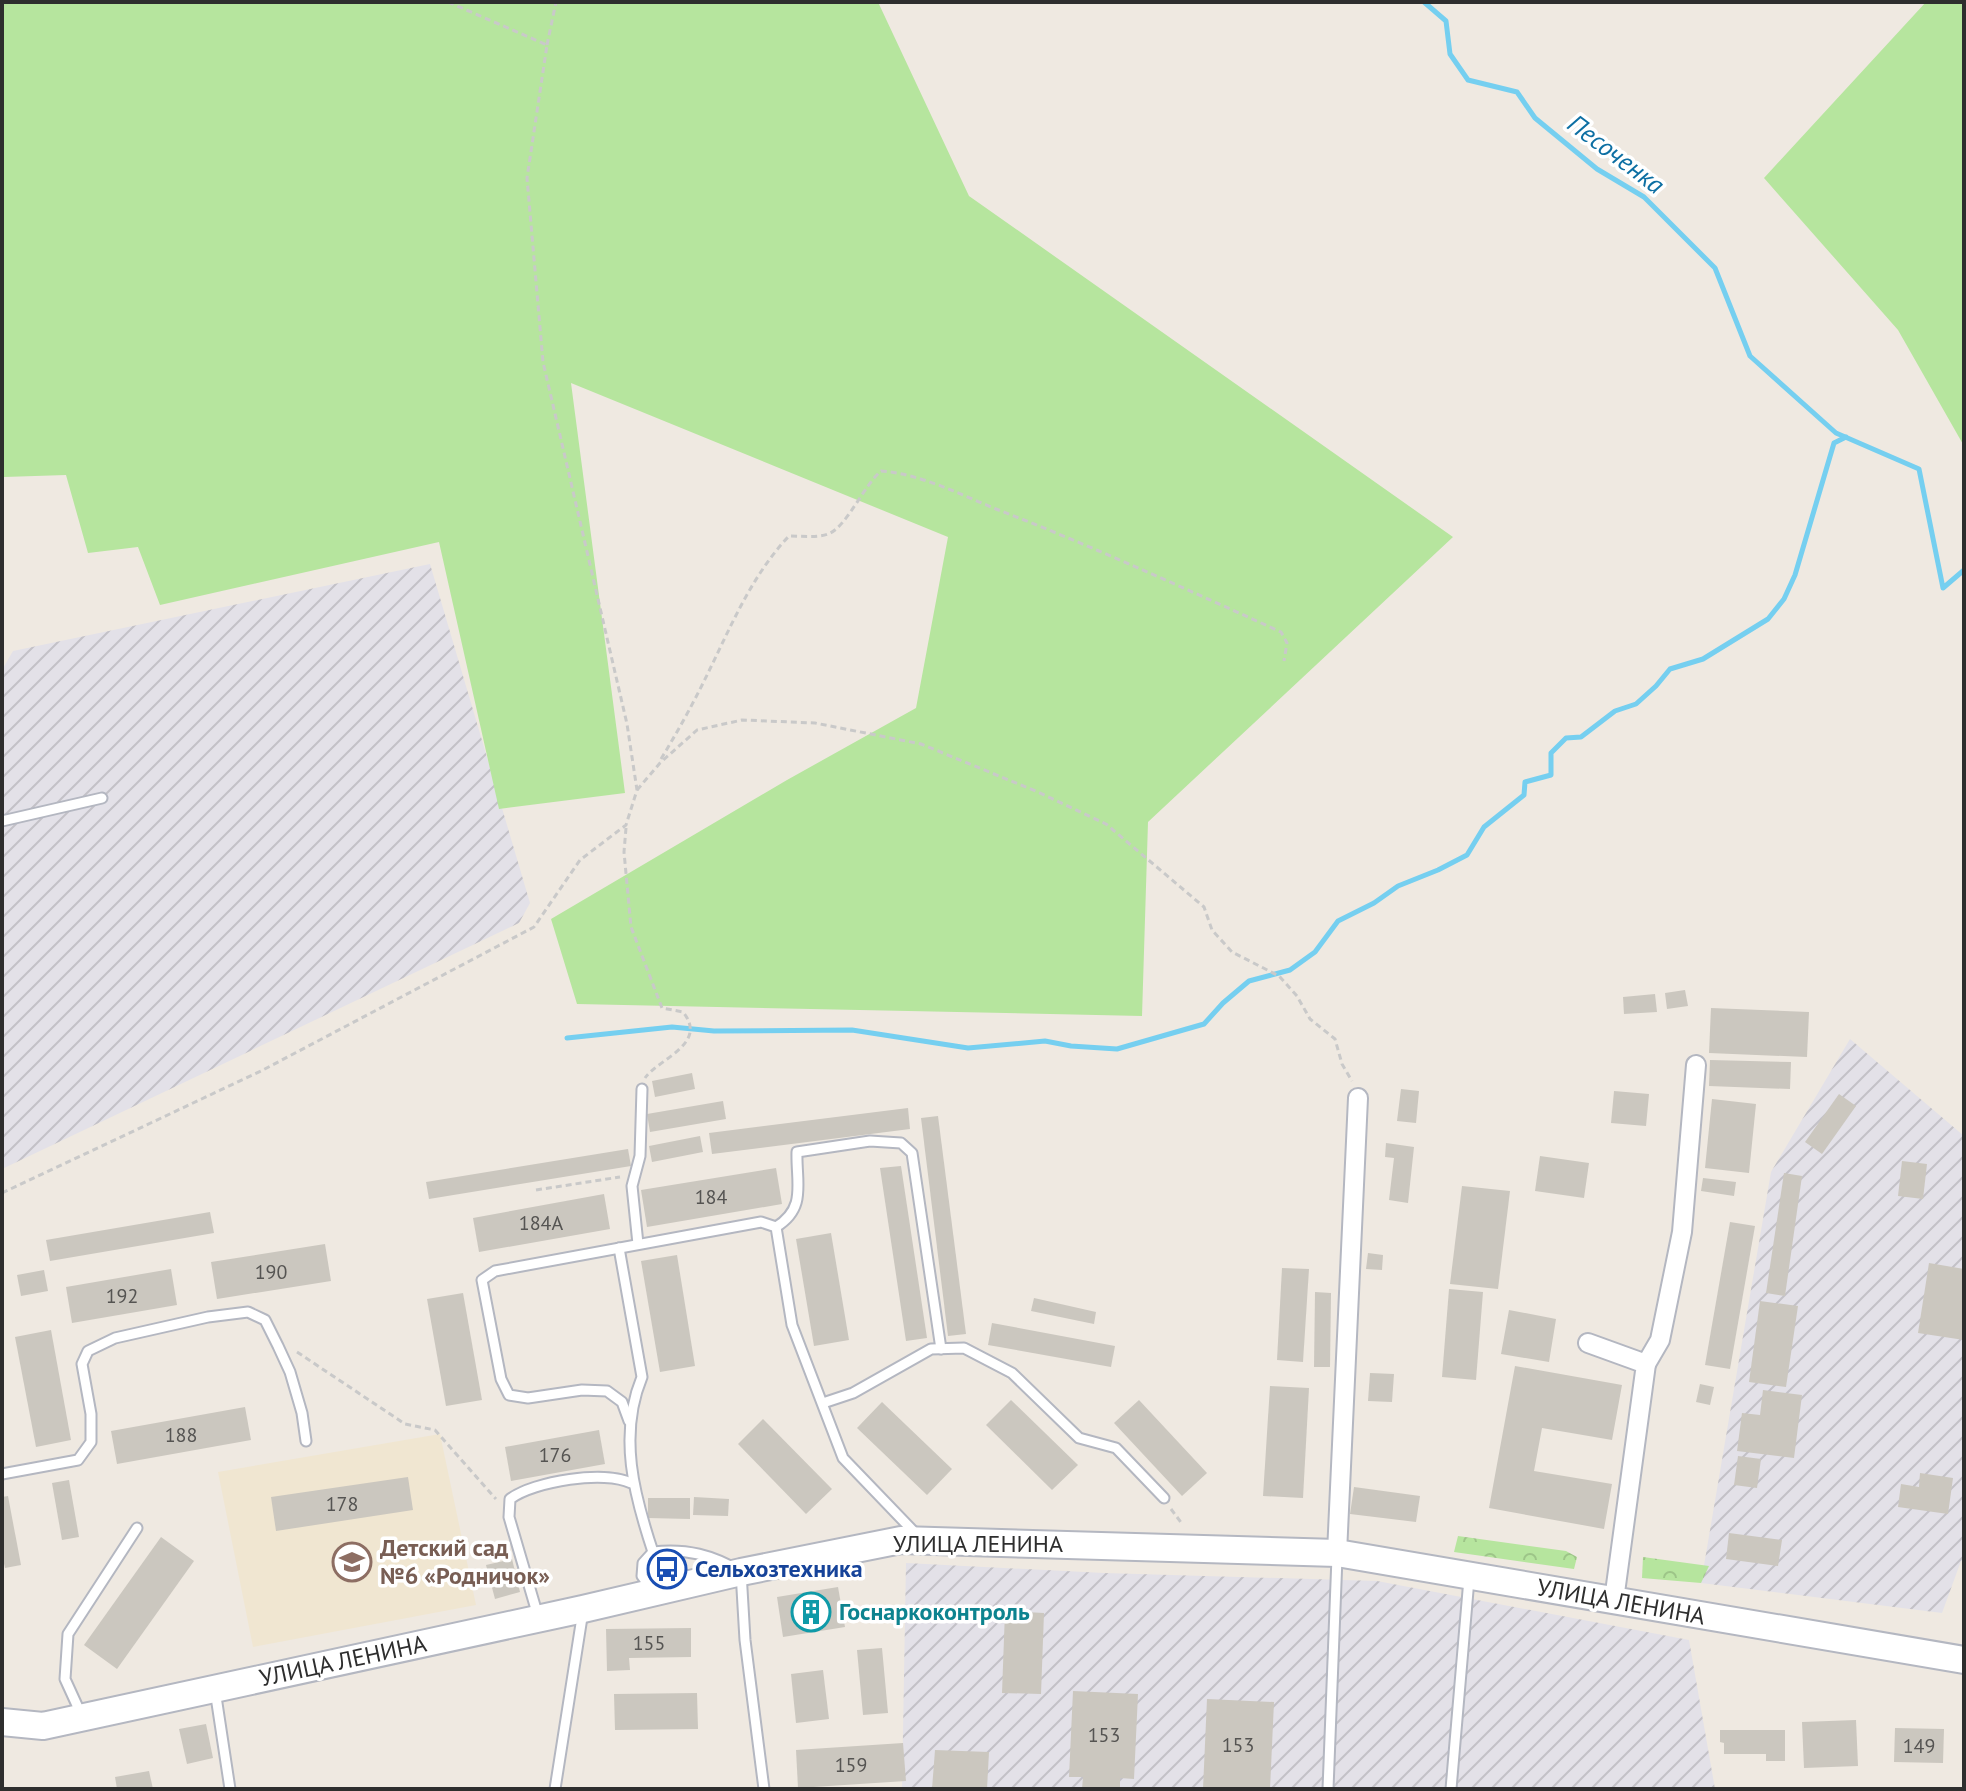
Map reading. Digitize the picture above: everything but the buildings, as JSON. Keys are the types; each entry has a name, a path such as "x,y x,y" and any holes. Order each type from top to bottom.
{"street":[{"path":"1614,1600 1646,1364 1660,1340 1682,1232 1696,1065"},
{"path":"1337,1553 1358,1098"},
{"path":"1588,1343 1646,1364"},
{"name":"УЛИЦА ЛЕНИНА","path":"2,1722 43,1726 741,1572 901,1540 1337,1553 1964,1660"}],"lane":[{"path":"2,821 102,798"},
{"path":"638,1244 632,1186 640,1156 642,1089"},
{"path":"629,1421 622,1402 607,1391 582,1390 528,1398 509,1395 501,1379 482,1280 495,1271 638,1244 761,1222 776,1227 790,1219 799,1196 797,1152 870,1141 901,1143 912,1153 941,1349"},
{"path":"776,1227 792,1325 843,1458 922,1540"},
{"path":"619,1248 642,1377 629,1421 631,1483 653,1552"},
{"path":"2,1474 78,1460 91,1442 91,1414 82,1364 88,1351 115,1338 208,1317 248,1312 265,1320 290,1372 302,1413 306,1441"},
{"path":"823,1403 853,1393 931,1349 964,1348 1012,1373 1079,1438 1116,1448 1164,1498"},
{"path":"538,1619 509,1517 510,1499 523,1489 603,1475 620,1477 631,1483"},
{"path":"82,1717 65,1679 68,1634 137,1528"},
{"path":"656,1592 648,1587 642,1576 643,1563 653,1552 675,1549 697,1553 722,1561 741,1572 745,1640 764,1789"},
{"path":"1328,1789 1337,1553"},
{"path":"1451,1789 1469,1576"},
{"path":"555,1789 583,1609"},
{"path":"215,1689 230,1789"}],"path":[{"path":"448,2 547,45"},
{"path":"556,2 527,178 543,362 627,724 637,790"},
{"path":"660,763 709,672 730,625 775,551 789,536 829,534 842,523 872,479 881,471 904,472 1017,517 1281,632 1287,643 1284,661"},
{"path":"642,1089 643,1080 652,1068 681,1051 689,1032 683,1012 662,1008 631,927 624,852 626,825 637,790 660,763 697,730 742,720 815,723 921,744 1106,824 1204,907 1212,930 1232,952 1279,976 1297,996 1310,1019 1335,1039 1342,1064 1358,1098"},
{"path":"2,1193 261,1071 534,927 580,860 626,825"},
{"path":"536,1190 635,1174"},
{"path":"272,1333 405,1424 435,1430 509,1517"},
{"path":"1164,1498 1183,1525"}],"shaded area":[{"path":"430,564 530,903 519,923 2,1169 2,670 13,651"},
{"path":"1850,1039 1964,1136 1964,1561 1961,1561 1942,1613 1701,1583 1771,1172"},
{"name":"Детский сад №6 «Родничок»","path":"440,1434 476,1605 253,1647 218,1472"},
{"path":"906,1563 1104,1573 1377,1581 1689,1640 1715,1789 902,1789"}],"green space":[{"path":"2,2 878,2 969,196 1453,537 1148,822 1142,1016 577,1004 551,919 916,708 948,537 571,383 625,793 499,809 439,542 160,605 138,547 88,553 66,475 4,477"},
{"path":"1926,2 1964,2 1964,446 1898,330 1764,178"},
{"path":"1458,1536 1566,1551 1577,1557 1574,1569 1454,1552"},
{"path":"1643,1557 1709,1566 1701,1583 1642,1578"}],"waterway":[{"name":"Песоченка","path":"1424,2 1446,21 1450,54 1468,80 1517,92 1535,118 1597,169 1644,197 1715,268 1750,356 1836,433 1919,469 1943,588 1964,570"},
{"path":"567,1038 672,1027 714,1031 852,1030 968,1048 1045,1041 1117,1049 1204,1024 1249,981 1290,970 1315,952 1338,921 1374,903 1398,886 1467,855 1484,827 1524,795 1525,782 1551,775 1551,753 1566,738 1581,737 1615,711 1636,704 1670,669 1703,659 1768,619 1784,599 1795,575 1834,443 1846,437"}],"place":[{"name":"Детский сад №6 «Родничок»","path":"352,1562"},
{"name":"Сельхозтехника","path":"667,1569"},
{"name":"Госнаркоконтроль","path":"811,1612"}]}
